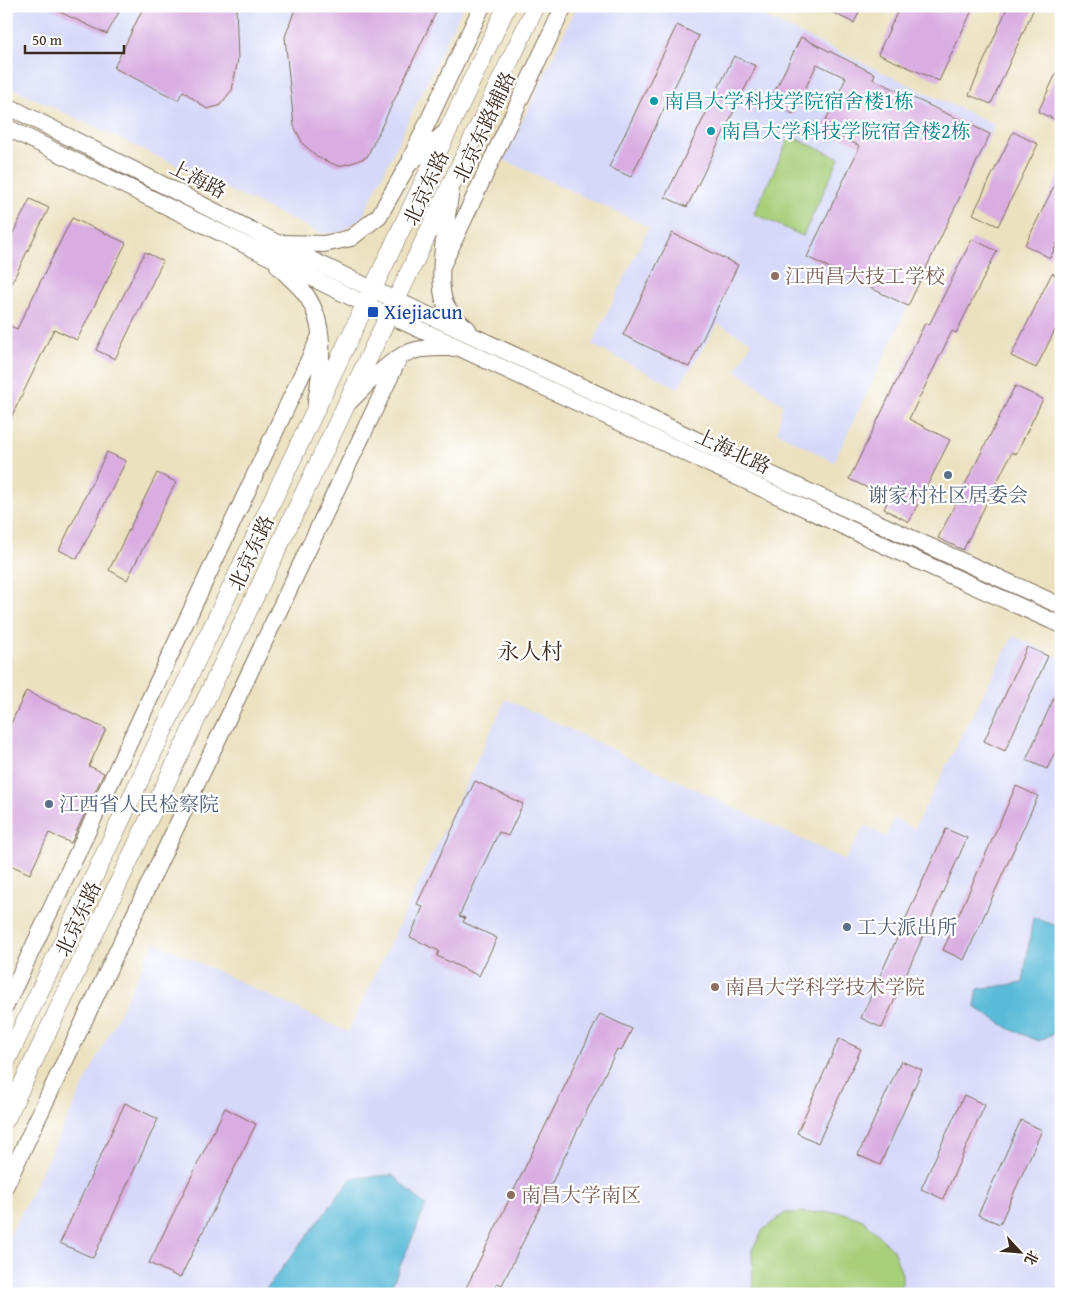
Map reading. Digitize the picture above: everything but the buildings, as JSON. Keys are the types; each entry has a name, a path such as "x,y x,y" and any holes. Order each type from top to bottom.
{"main road":[{"path":"315,409 322,367 318,321 304,292 273,250 324,244 351,238 379,216 408,165 482,6"},
{"name":"北京东路","path":"6,1062 507,6"},
{"name":"北京东路","path":"6,1119 536,6"},
{"name":"北京东路辅路","path":"442,266 564,6"},
{"name":"上海路","path":"6,105 273,250"},
{"name":"上海路","path":"6,127 392,307"},
{"path":"408,165 450,127"},
{"path":"452,182 442,266 442,292 445,303 456,319 484,341"},
{"name":"上海北路","path":"392,307 484,341 1061,606"},
{"name":"上海北路","path":"392,307 460,348 914,559 1061,625"},
{"name":"北京东路","path":"6,1005 320,336"},
{"path":"344,408 385,368 404,354 431,348 460,348"},
{"path":"6,1185 399,358"}],"shaded area":[{"path":"6,6 463,6 362,218 339,233 320,233 6,85"},
{"name":"江西昌大技工学校","path":"577,6 741,6 995,125 834,462 777,432 783,404 736,371 752,342 718,324 678,388 592,345 649,227 504,160"},
{"name":"南昌大学科学技术学院","path":"1013,636 1061,658 1061,1294 6,1294 6,1244 154,942 348,1032 506,699 845,860 865,825 886,837 894,818 914,829"}],"green space":[{"path":"790,136 839,158 803,236 754,214"},
{"path":"841,1212 863,1220 893,1250 902,1274 902,1294 755,1294 753,1291 752,1250 763,1230 785,1213"}],"water":[{"path":"1033,917 1061,928 1061,1028 1039,1041 1010,1029 975,1007 978,989 1023,983"},
{"path":"392,1175 426,1206 388,1294 262,1294 352,1178"}],"place":[{"name":"南昌大学科技学院宿舍楼1栋","path":"654,101"},
{"name":"南昌大学科技学院宿舍楼2栋","path":"711,131"},
{"name":"江西昌大技工学校","path":"775,276"},
{"name":"Xiejiacun","path":"373,312"},
{"name":"谢家村社区居委会","path":"948,475"},
{"name":"江西省人民检察院","path":"49,804"},
{"name":"工大派出所","path":"847,927"},
{"name":"南昌大学科学技术学院","path":"715,987"},
{"name":"南昌大学南区","path":"511,1195"}],"district":[{"name":"永人村","path":"530,651"}]}
